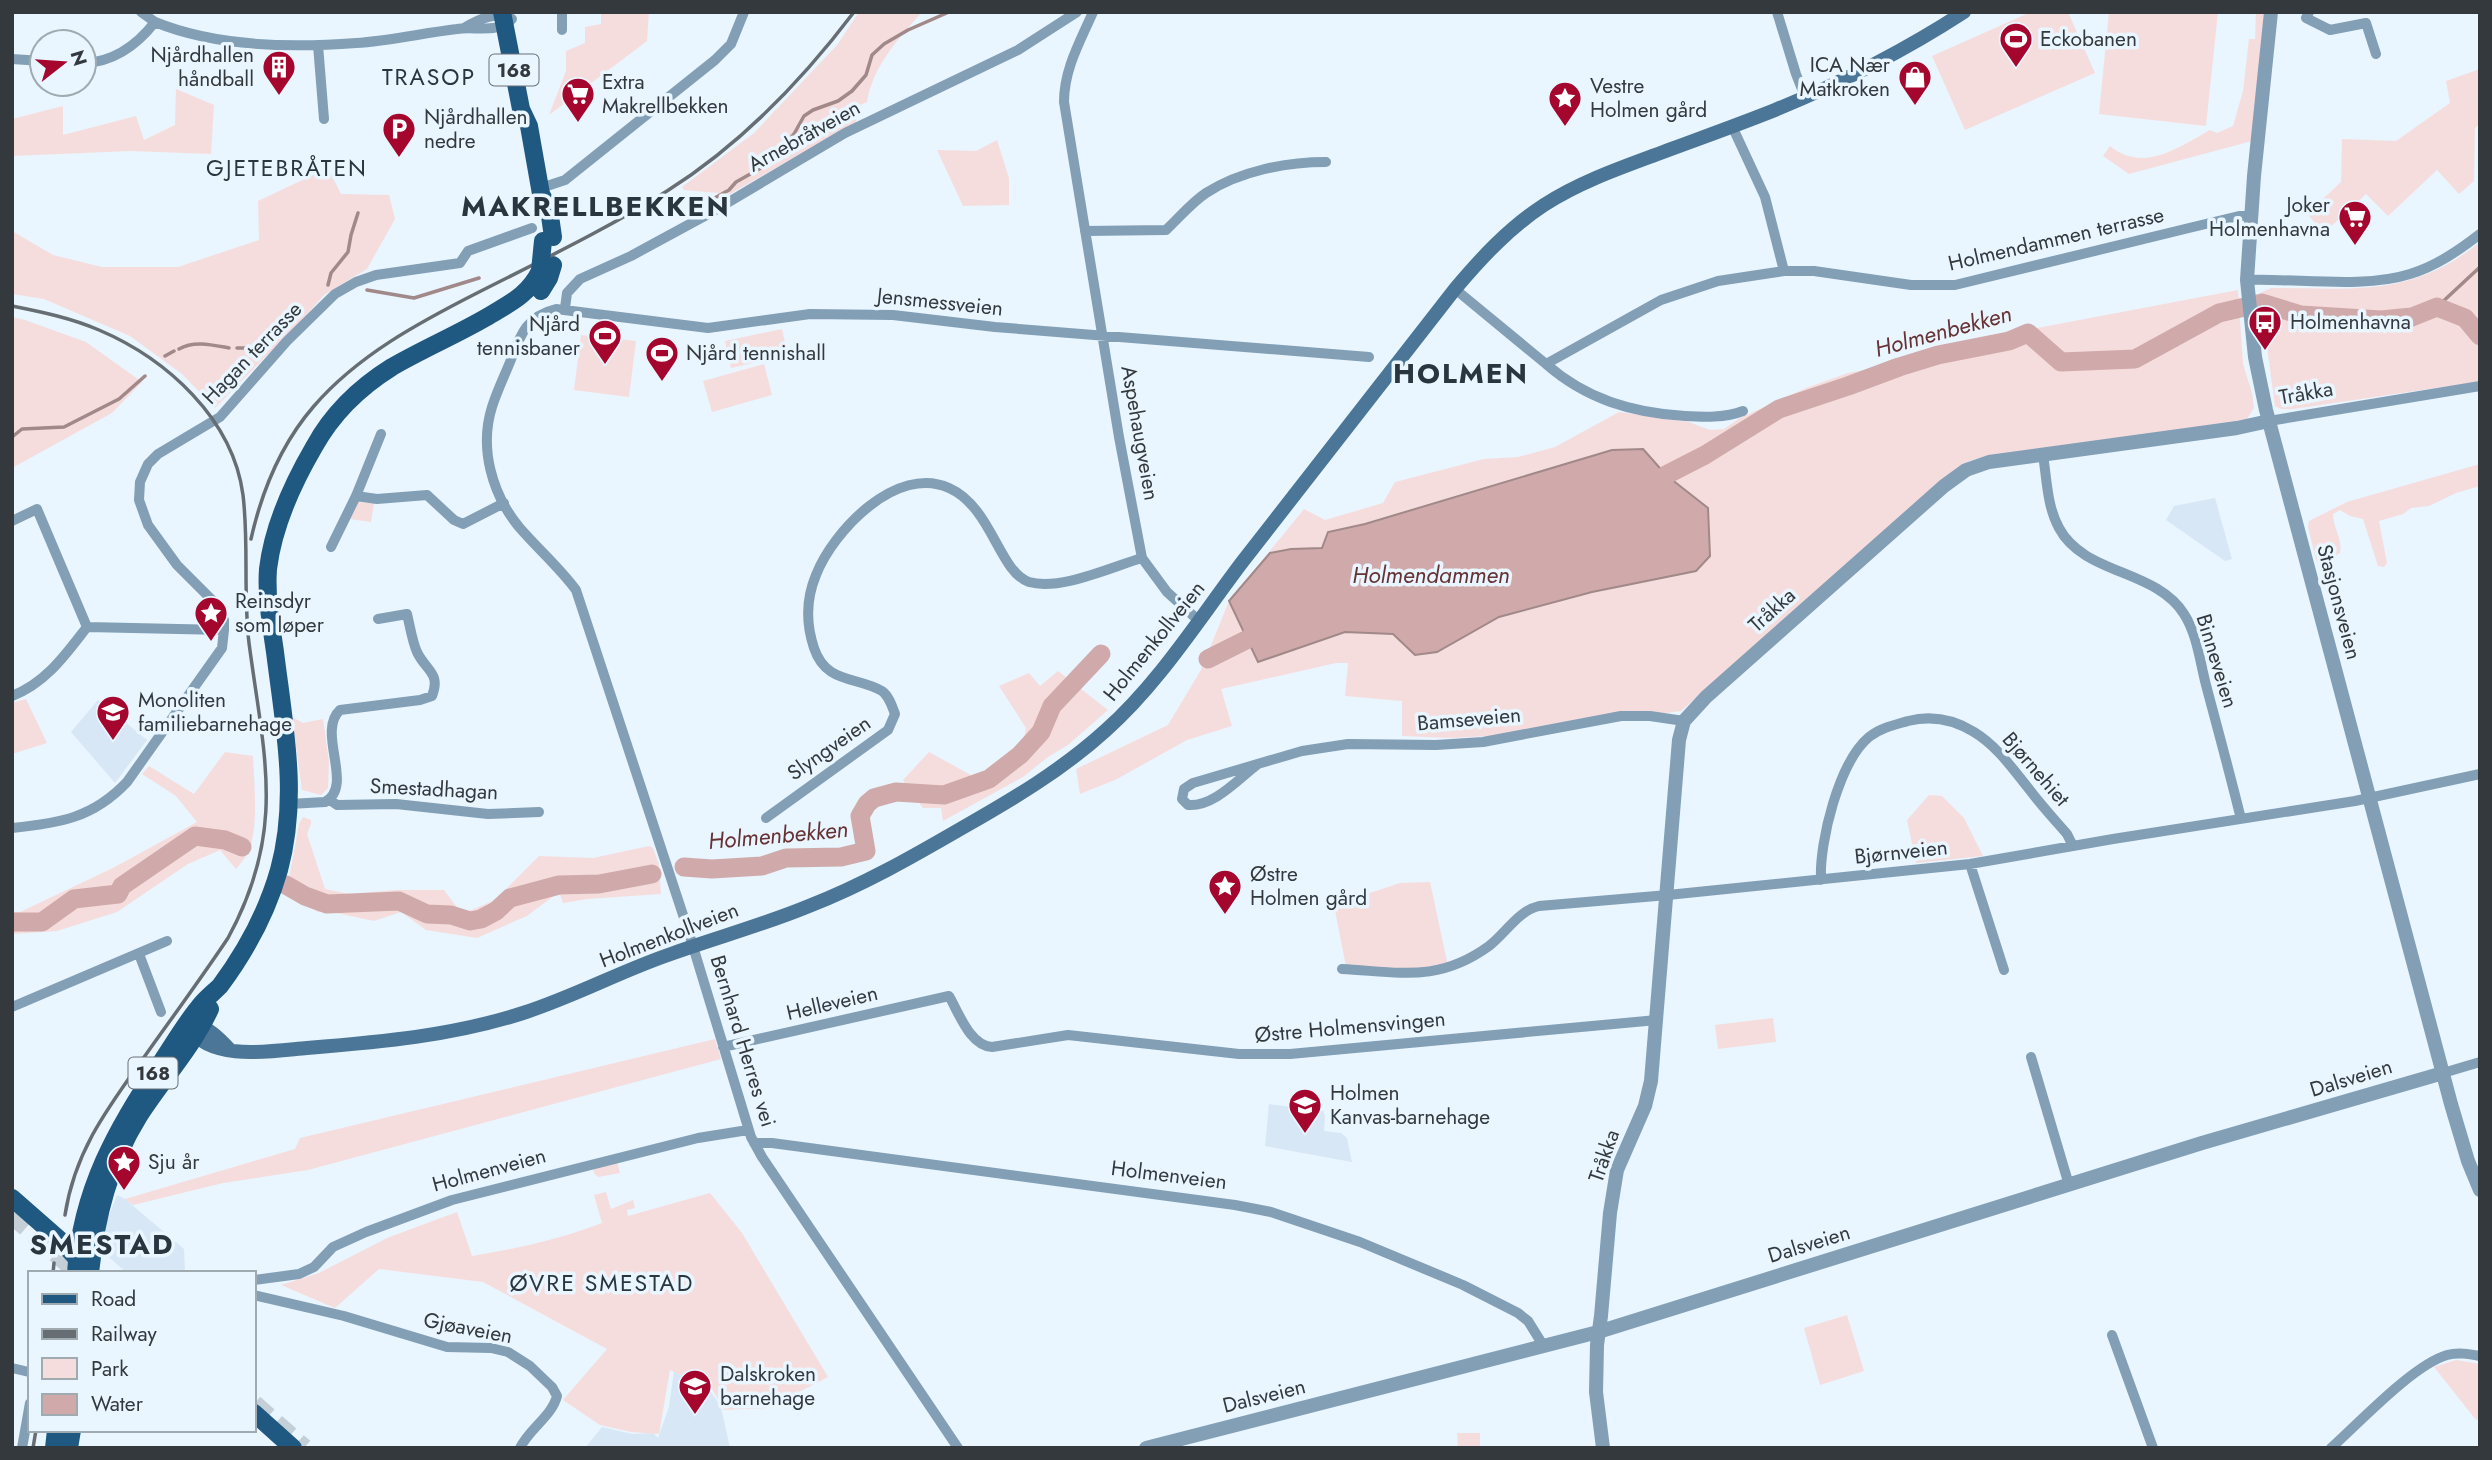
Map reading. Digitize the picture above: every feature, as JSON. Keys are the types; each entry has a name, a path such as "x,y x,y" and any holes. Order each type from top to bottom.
{"main road":[{"name":"Holmenkollveien","path":"194,1028 209,1046 230,1050 271,1051 376,1043 475,1027 554,1002 654,960 782,917 857,886 1040,782 1081,752 1119,719 1156,677 1455,289 1499,240 1549,202 1615,170 1805,97 1867,68 1946,17 1964,12"},
{"name":"168","path":"90,1271 99,1213 115,1162 138,1118 194,1028 200,1005 218,988 250,940 267,906 284,847 290,767 268,598 268,568 277,527 301,471 315,445 346,405 364,387 392,368 469,329 502,319 527,305 545,286 543,235 549,209 541,191 529,127 530,107 506,17"},
{"name":"168","path":"76,1265 94,1183 114,1135 139,1094 194,1028"},
{"path":"12,1198 45,1225 76,1265"},
{"path":"45,1225 60,1229 75,1224 88,1206"},
{"path":"256,1415 293,1448"}],"street":[{"path":"141,12 174,30 212,38 318,45 359,43 464,27 485,18 506,17"},
{"path":"562,12 562,30"},
{"path":"541,191 565,180 715,60 731,44 744,12"},
{"name":"Arnebråtveien","path":"565,308 568,293 580,279 631,256 712,212 845,133 1018,50 1077,12"},
{"name":"Aspehaugveien","path":"1093,12 1064,85 1066,123 1119,437 1142,558 1167,592 1198,620"},
{"path":"1777,12 1805,97"},
{"name":"Stasjonsveien","path":"2272,12 2250,216 2247,280 2255,357 2269,421 2463,1148 2480,1190"},
{"path":"2309,12 2306,18 2330,30 2366,23 2376,54"},
{"path":"98,62 119,54 142,39 155,22"},
{"path":"318,45 324,119"},
{"path":"1732,127 1765,197 1784,271"},
{"path":"1085,231 1166,230 1205,194 1221,185 1264,168 1326,162"},
{"name":"Holmendammen terrasse","path":"1546,364 1648,307 1683,291 1734,277 1784,271 1826,271 1926,287 1955,285 2239,216 2250,216"},
{"path":"2247,280 2371,281 2399,277 2448,258 2480,234"},
{"name":"Hagan terrasse","path":"224,631 224,620 218,605 177,565 148,525 139,500 140,482 148,464 158,454 220,417 287,341 335,294 376,275 460,263 468,251 543,235"},
{"path":"1455,289 1569,382 1602,400 1641,412 1708,417 1743,411"},
{"name":"Jensmessveien","path":"520,336 529,322 539,314 565,308 708,328 810,314 877,314 995,327 1369,357"},
{"name":"Bernhard Herres vei","path":"520,336 492,407 487,435 492,474 504,503 517,524 576,590 694,946 748,1130 754,1143 958,1448"},
{"name":"Tråkka","path":"1598,1332 1614,1184 1622,1157 1648,1096 1654,1064 1679,740 1687,717 1953,478 1980,464 2237,428 2480,386"},
{"path":"331,547 381,435"},
{"name":"Binneveien","path":"2043,455 2051,508 2058,527 2069,542 2094,559 2158,589 2173,600 2184,614 2195,643 2241,819"},
{"name":"Slyngveien","path":"766,818 888,730 895,714 883,692 840,677 824,666 813,647 808,623 810,594 826,554 870,505 898,489 923,482 951,488 979,512 1011,569 1032,583 1059,583 1142,558"},
{"path":"356,496 377,499 427,495 454,520 463,524 504,503"},
{"path":"12,521 37,509 87,627"},
{"path":"330,800 336,779 331,730 333,716 340,710 420,700 432,696 436,685 432,671 418,653 407,614 378,619"},
{"path":"12,828 76,818 103,803 123,786 222,648 224,631 87,627"},
{"path":"12,695 46,675 87,627"},
{"name":"Bamseveien","path":"1258,764 1208,802 1198,806 1188,805 1182,799 1184,789 1193,783 1302,751 1348,744 1436,745 1483,742 1621,716 1687,717"},
{"name":"Bjørnehiet","path":"1821,880 1821,861 1835,796 1839,781 1852,757 1877,731 1923,718 1938,718 1956,723 1990,744 2067,834 2073,846"},
{"name":"Bjørnveien","path":"1342,970 1436,972 1454,967 1487,947 1525,911 1533,907 1970,864 2370,799 2480,774"},
{"name":"Smestadhagan","path":"289,804 330,800 342,805 409,805 488,814 539,812"},
{"path":"1970,864 2004,970"},
{"path":"12,1007 167,941"},
{"path":"139,954 161,1012"},
{"name":"Østre Holmensvingen","path":"949,996 974,1038 986,1046 1068,1035 1239,1054 1290,1054 1657,1020"},
{"name":"Helleveien","path":"723,1048 949,996"},
{"path":"2031,1057 2069,1185"},
{"name":"Dalsveien","path":"1146,1448 1598,1332 2202,1143 2480,1062"},
{"name":"Holmenveien","path":"256,1280 299,1274 314,1267 333,1247 452,1200 691,1139 748,1130"},
{"name":"Holmenveien","path":"754,1143 772,1143 1235,1205 1270,1212 1381,1251 1487,1296 1523,1317 1543,1345"},
{"name":"Gjøaveien","path":"256,1295 357,1319 436,1344 456,1348 501,1349 515,1355 552,1387 557,1395 555,1403 526,1436 520,1448"},
{"path":"1598,1332 1596,1392 1602,1448"},
{"path":"2112,1335 2153,1448"},
{"path":"2331,1448 2408,1379 2430,1363 2451,1354 2480,1356"},
{"path":"22,1448 28,1415"}],"shaded area":[{"path":"2215,498 2232,559 2225,561 2166,520 2174,506"},
{"name":"Monoliten familiebarnehage","path":"98,700 147,740 115,783 71,732"},
{"name":"Holmen Kanvas-barnehage","path":"1269,1104 1323,1111 1324,1131 1341,1133 1347,1138 1352,1162 1265,1146"},
{"path":"117,1195 125,1199 184,1249 185,1271 125,1271 103,1252 106,1223"},
{"name":"Dalskroken barnehage","path":"674,1371 711,1392 721,1407 730,1448 585,1448 602,1427 632,1434 653,1433 658,1438 669,1407"}],"green space":[{"path":"601,12 649,12 647,41 549,115 566,71 566,51 585,43 585,27 601,24"},
{"path":"859,12 922,12 881,65 867,102 856,107 856,123 730,194 684,190 682,187 754,133 837,45"},
{"name":"Eckobanen","path":"2031,12 2068,12 2095,73 1965,130 1932,56"},
{"path":"2109,12 2218,12 2206,126 2099,114"},
{"path":"2256,12 2264,12 2252,141 2129,174 2103,156 2110,146 2122,154 2148,158 2173,150 2210,130 2217,133 2233,126 2243,91 2249,39 2255,39"},
{"path":"2480,69 2480,123 2475,128 2474,181 2459,194 2437,170 2388,216 2366,194 2324,233 2307,214 2341,182 2342,139 2396,141 2450,103 2446,81"},
{"path":"176,89 214,105 211,154 130,151 12,156 12,119 63,106 63,135 136,116 144,140 175,125"},
{"path":"997,140 1009,178 1009,205 963,206 937,150 976,151"},
{"path":"328,168 341,194 389,195 395,219 367,269 324,295 282,343 215,408 182,374 130,336 44,299 12,294 12,231 53,255 102,267 178,267 259,240 258,201"},
{"path":"2480,242 2480,377 2477,382 2293,409 2275,406 2267,347 2261,325 2260,293 2271,288 2355,288 2405,281 2430,273 2455,260"},
{"path":"2238,290 2243,364 2254,408 2247,419 2236,423 1988,456 1969,461 1681,711 1490,736 1402,736 1402,701 1345,696 1348,663 1336,663 1221,689 1232,726 1187,740 1117,779 1080,794 1076,769 1168,725 1201,670 1229,601 1304,509 1325,520 1383,503 1395,482 1484,459 1518,457 1555,447 1619,412 1689,422 1710,430 1724,429 1740,418 1806,388 1936,347","holes":["1643,449 1666,475 1708,508 1592,592 1499,617 1437,652 1415,655 1393,634 1345,632 1258,662 1229,601 1291,549 1323,548 1329,532 1365,524 1612,450"]},
{"path":"12,317 86,342 142,382 112,413 12,468"},
{"path":"782,329 788,355 731,368 725,341"},
{"name":"Njård tennisbaner","path":"581,335 636,341 629,397 574,390"},
{"path":"764,364 772,395 712,412 703,381"},
{"path":"2480,464 2480,486 2456,493 2429,506 2411,508 2403,514 2379,521 2387,563 2384,567 2378,566 2363,519 2340,510 2333,514 2340,553 2321,563 2316,560 2309,521 2347,502"},
{"path":"358,502 374,503 371,522 350,519"},
{"path":"1058,671 1108,710 1068,745 1023,777 943,821 941,808 923,808 903,780 929,752 987,784 1019,764 1026,728 999,686 1029,673 1040,686"},
{"path":"26,699 47,743 12,754 12,703"},
{"path":"292,717 303,723 323,719 329,762 328,788 321,795 302,790"},
{"path":"225,752 253,756 254,829 249,851 236,869 220,850 188,864 117,912 57,931 12,934 12,912 20,912 113,868 197,822 176,796 142,774 149,766 194,794"},
{"path":"1929,795 1942,796 1964,818 1983,856 1916,863 1907,820"},
{"path":"303,817 311,820 307,834 325,889 349,894 444,890 462,914 495,900 539,856 593,858 649,846 653,848 659,865 661,894 563,903 559,892 527,916 477,938 426,930 401,912 374,921 327,911 318,912 292,898 284,888 289,879 299,824"},
{"path":"1430,882 1448,966 1426,971 1346,967 1334,905 1400,883"},
{"path":"1773,1018 1776,1042 1718,1049 1715,1025"},
{"path":"715,1039 721,1059 308,1170 223,1183 133,1205 125,1199 295,1149 300,1138"},
{"path":"617,1161 620,1173 598,1177 594,1173 593,1169"},
{"path":"606,1192 611,1209 633,1200 635,1208 627,1210 628,1216 710,1193 742,1233 828,1377 768,1408 724,1410 712,1389 670,1370 659,1434 631,1432 600,1425 563,1400 607,1349 483,1282 379,1269 335,1308 281,1285 319,1273 387,1238 457,1212 472,1256 553,1239 602,1223 594,1195"},
{"path":"1847,1315 1864,1371 1820,1385 1804,1328"},
{"path":"2456,1360 2480,1364 2480,1418 2476,1420 2434,1367"},
{"path":"1457,1433 1480,1433 1480,1448 1458,1448"}],"water":[{"name":"Holmendammen","path":"1643,449 1666,475 1708,508 1710,556 1696,571 1592,592 1499,617 1437,652 1415,655 1393,634 1345,632 1258,662 1229,601 1270,553 1322,548 1328,532 1365,524 1612,450"}],"waterway":[{"name":"MAKRELLBEKKEN","path":"675,198 711,200 729,190 736,182 761,168 778,153 794,134 804,116 838,101 852,91 866,75 872,55 884,44 949,12"},
{"path":"328,285 331,273 348,252 358,213"},
{"path":"2437,307 2480,267"},
{"name":"MAKRELLBEKKEN","path":"367,290 414,298 479,278"},
{"name":"Holmenbekken","path":"1666,475 1705,455 1779,409 1938,355 2009,341 2028,333 2061,362 2135,359 2219,313 2262,303 2301,315 2381,320 2412,317 2437,307 2465,318 2480,336"},
{"name":"MAKRELLBEKKEN","path":"179,349 197,344 229,348"},
{"name":"MAKRELLBEKKEN","path":"237,348 268,348"},
{"name":"MAKRELLBEKKEN","path":"165,356 174,351"},
{"name":"MAKRELLBEKKEN","path":"12,437 22,429 64,427 119,399 145,376"},
{"name":"Holmenbekken","path":"1208,659 1248,639"},
{"name":"Holmenbekken","path":"684,867 712,869 762,866 786,858 841,857 866,851 860,816 874,798 896,792 944,795 989,779 1020,755 1041,732 1052,706 1101,654"},
{"name":"Holmenbekken","path":"12,922 42,922 74,899 118,894 122,886 195,836 225,840 242,847"},
{"name":"Holmenbekken","path":"286,885 327,904 399,901 427,914 451,915 470,921 496,911 510,898 559,885 599,884 652,874"}],"tunnel":[{"path":"12,1215 77,1271"},
{"path":"256,1406 304,1448"}],"railway":[{"path":"251,539 267,485 282,452 314,406 350,371 412,328 598,231 694,173 744,133 791,87 854,12"},
{"path":"12,306 99,330 149,357 193,395 226,441 237,467 243,495 247,625 265,758 265,827 258,862 246,899 228,938 96,1129 77,1169 65,1215"},
{"path":"53,1271 54,1263"},
{"path":"33,1448 36,1432"}],"place":[{"name":"Eckobanen","path":"2016,69"},
{"name":"Njårdhallen håndball","path":"279,97"},
{"name":"ICA Nær Matkroken","path":"1915,107"},
{"name":"Extra Makrellbekken","path":"578,124"},
{"name":"Vestre Holmen gård","path":"1565,128"},
{"name":"Njårdhallen nedre","path":"399,159"},
{"name":"Joker Holmenhavna","path":"2355,247"},
{"name":"Holmenhavna","path":"2265,352"},
{"name":"Njård tennisbaner","path":"605,366"},
{"name":"Njård tennishall","path":"662,383"},
{"name":"Reinsdyr som løper","path":"211,643"},
{"name":"Monoliten familiebarnehage","path":"113,742"},
{"name":"Østre Holmen gård","path":"1225,916"},
{"name":"Holmen Kanvas-barnehage","path":"1305,1135"},
{"name":"Sju år","path":"124,1192"},
{"name":"Dalskroken barnehage","path":"695,1416"}],"district":[{"name":"TRASOP","path":"429,77"},
{"name":"GJETEBRÅTEN","path":"287,168"},
{"name":"MAKRELLBEKKEN","path":"596,206"},
{"name":"HOLMEN","path":"1461,373"},
{"name":"SMESTAD","path":"102,1244"},
{"name":"ØVRE SMESTAD","path":"602,1283"}]}
